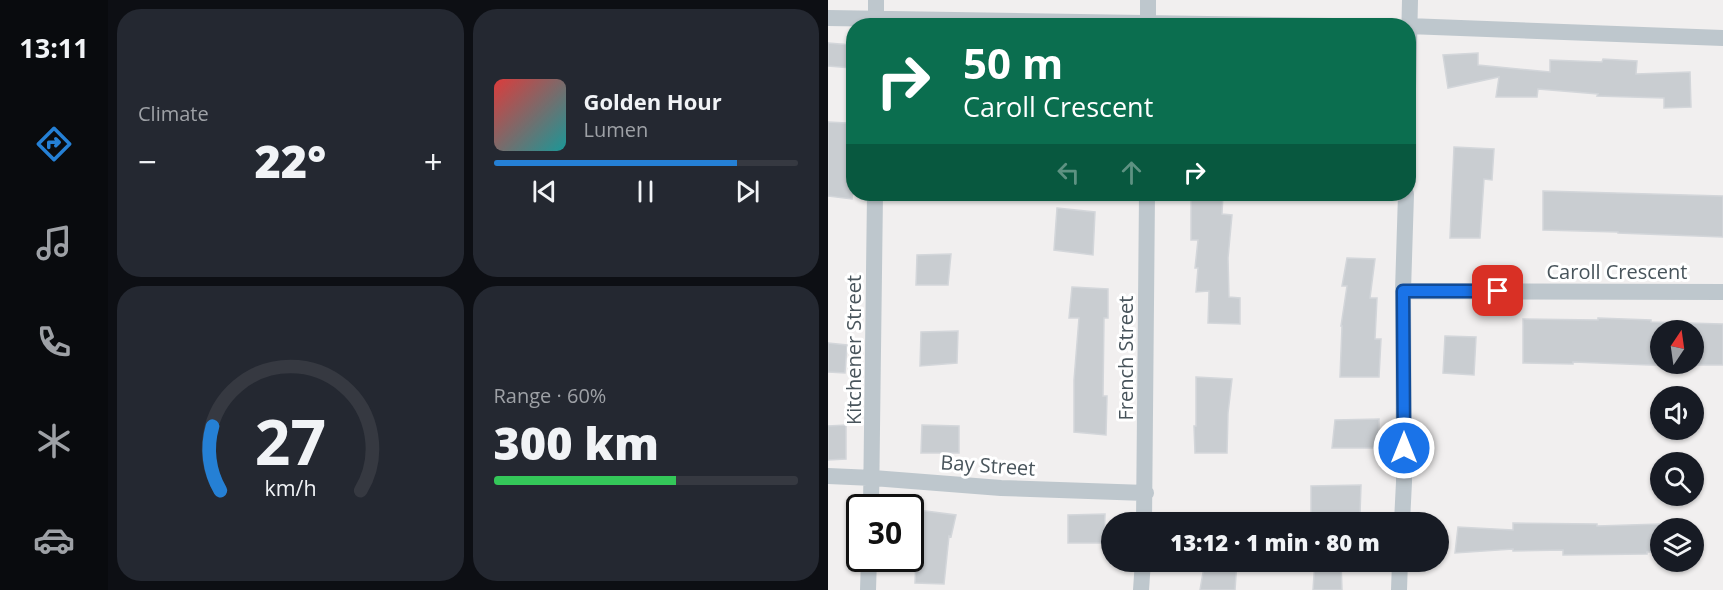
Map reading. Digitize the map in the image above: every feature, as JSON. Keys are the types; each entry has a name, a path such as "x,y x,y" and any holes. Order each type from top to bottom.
{"street":[{"path":"876,0 876,18"},
{"path":"1148,0 1148,18"},
{"path":"1409,18 1410,0"},
{"path":"828,18 846,20"},
{"path":"1416,26 1723,38"},
{"name":"Kitchener Street","path":"872,494 875,201"},
{"name":"French Street","path":"1145,512 1147,201"},
{"path":"1402,512 1403,291 1406,201"},
{"name":"Caroll Crescent","path":"1403,291 1723,292"},
{"name":"Bay Street","path":"828,476 873,477 1002,489 1146,494"},
{"path":"868,590 869,572"},
{"path":"1141,590 1142,572"},
{"path":"1399,590 1400,572"}],"building":[{"path":"828,43 846,44 846,68 828,66"},
{"path":"1478,53 1478,65 1550,72 1550,60 1602,62 1603,59 1637,61 1636,74 1690,72 1691,107 1664,108 1664,98 1597,96 1598,94 1538,89 1537,97 1496,97 1499,77 1448,88 1443,55"},
{"path":"828,122 846,123 846,198 828,196"},
{"path":"1454,147 1494,149 1492,180 1484,179 1480,238 1450,238"},
{"path":"1543,191 1723,196 1723,237 1543,230"},
{"path":"1191,201 1223,201 1222,214 1232,215 1228,258 1229,297 1240,298 1240,324 1208,323 1209,291 1196,292 1198,268 1195,268 1198,240 1191,240"},
{"path":"1057,208 1095,212 1093,255 1054,250"},
{"path":"951,254 948,285 916,285 917,255"},
{"path":"1347,258 1375,259 1370,298 1377,298 1375,339 1381,339 1379,377 1340,377 1341,326 1347,286 1342,286"},
{"path":"1072,287 1108,289 1108,318 1104,318 1103,396 1107,396 1106,435 1074,432 1074,380 1079,318 1069,318"},
{"path":"1523,319 1651,320 1650,365 1523,363"},
{"path":"1704,323 1723,324 1723,365 1704,365"},
{"path":"958,331 957,363 920,366 921,332"},
{"path":"1445,336 1476,337 1474,375 1443,373"},
{"path":"828,343 847,345 845,373 828,372"},
{"path":"1196,377 1232,379 1227,453 1195,453"},
{"path":"1379,419 1379,448 1332,448 1335,420"},
{"path":"846,425 846,459 828,460 828,426"},
{"path":"922,425 959,426 959,453 921,453"},
{"path":"1361,485 1360,512 1311,512 1311,486"},
{"path":"924,511 956,515 951,537 949,536 944,584 915,583 915,572 924,572"},
{"path":"1101,514 1101,543 1068,543 1068,515"},
{"path":"1513,523 1597,524 1597,526 1650,524 1650,552 1647,554 1563,555 1563,550 1513,551 1513,549 1455,553 1458,527 1513,530"},
{"path":"1203,572 1236,572 1235,590 1200,590"},
{"path":"1314,572 1341,572 1342,590 1313,590"}],"route":[{"path":"1404,448 1403,291 1498,291"}]}
